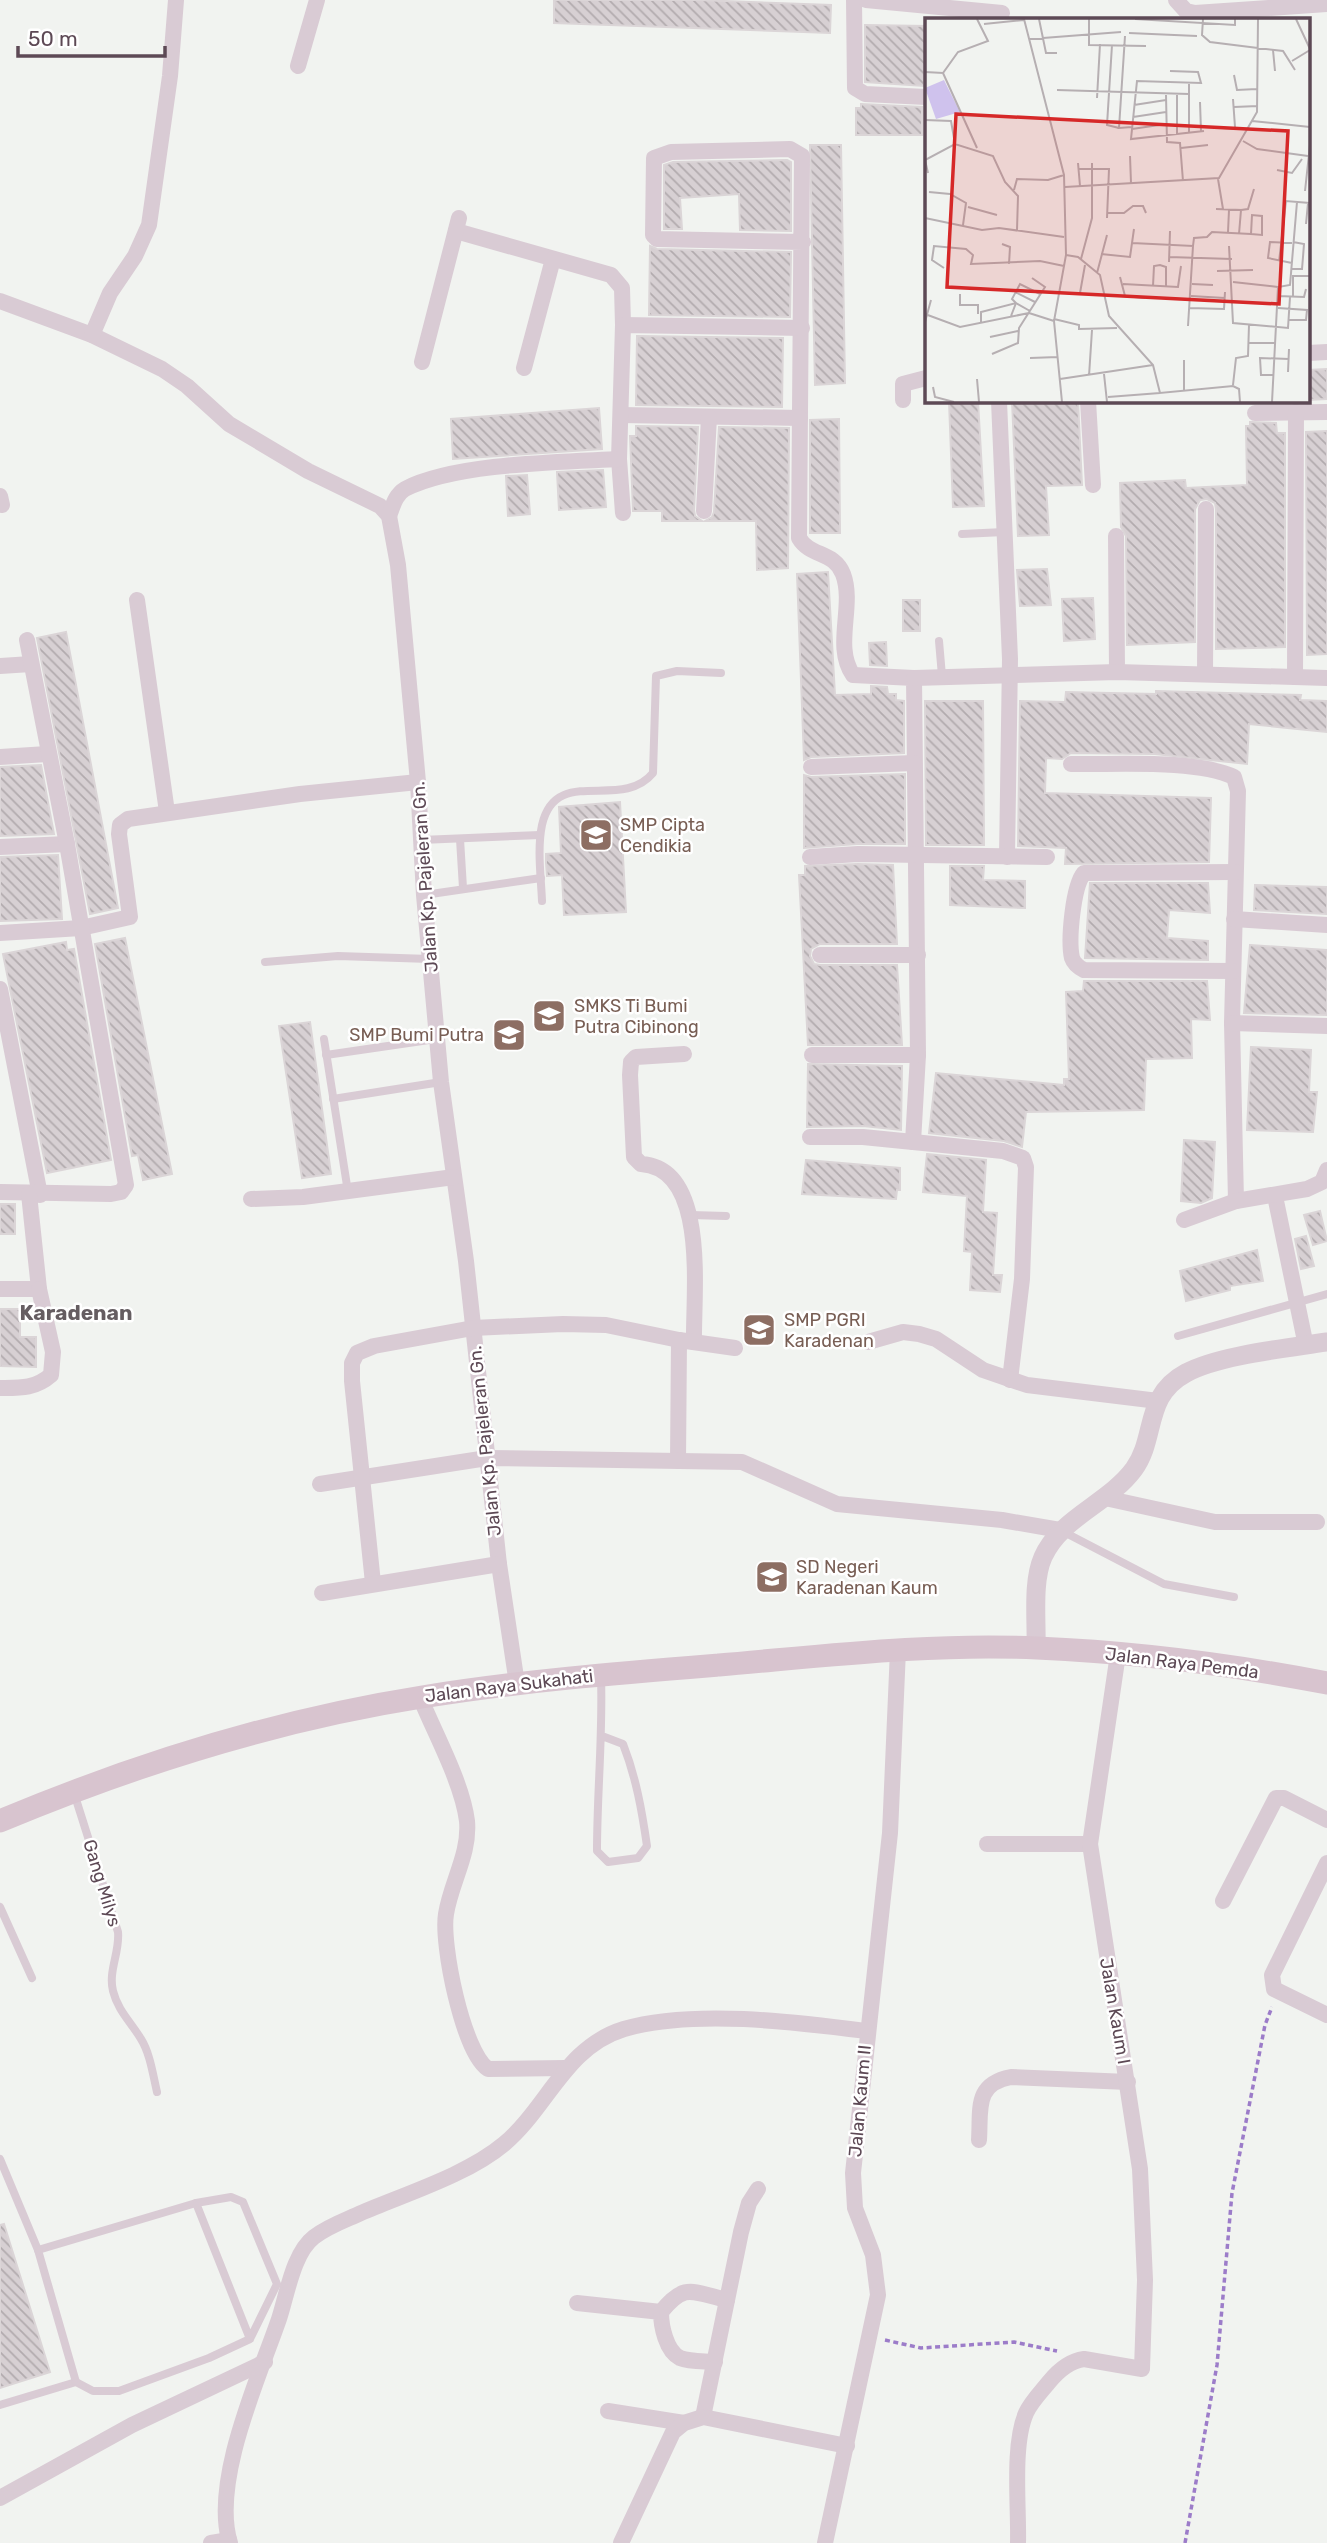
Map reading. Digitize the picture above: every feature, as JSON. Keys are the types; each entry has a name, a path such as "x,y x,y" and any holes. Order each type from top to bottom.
{"main road":[{"name":"Jalan Raya Sukahati","path":"0,1821 164,1758 219,1742 420,1697 601,1675 898,1650 1036,1648"},
{"name":"Jalan Raya Pemda","path":"1036,1648 1118,1654 1327,1683"}],"street":[{"path":"92,335 110,293 135,256 149,225 170,76 176,0"},
{"path":"298,66 317,0"},
{"path":"854,0 855,88 865,94 925,97"},
{"path":"866,0 1002,11"},
{"path":"1177,0 1186,11 1195,16 1266,3 1327,4"},
{"path":"803,242 657,239 653,235 654,158 671,152 796,149 802,156 803,242 799,538 811,551 829,556 843,573 848,604 845,651 848,669 853,675 914,678 1117,672 1327,678"},
{"path":"422,362 458,224 553,259 611,275 618,280 622,288 619,460 623,513"},
{"path":"524,368 553,259"},
{"path":"0,301 92,335 162,369 187,386 229,424 308,471 380,506 390,516 396,497 404,490 436,479 499,467 619,460"},
{"path":"622,325 802,328"},
{"path":"902,400 903,384 925,378"},
{"path":"999,402 1008,674 1007,857"},
{"path":"1088,402 1093,485"},
{"path":"1295,677 1296,412"},
{"path":"1255,413 1327,412"},
{"path":"621,415 800,418"},
{"path":"705,511 709,417"},
{"path":"1205,673 1206,509"},
{"name":"Jalan Kp. Pajeleran Gn.","path":"390,516 398,565 418,782 436,1039 499,1564 517,1684"},
{"path":"1116,536 1117,672"},
{"path":"137,600 167,812"},
{"path":"0,1192 117,1193 125,1185 67,844 47,754 27,640"},
{"path":"0,666 31,664"},
{"path":"913,1142 918,1055 914,678"},
{"path":"0,757 47,754"},
{"path":"811,767 914,763"},
{"path":"1071,764 1197,768 1219,770 1234,777 1238,791 1232,1023 1236,1201"},
{"path":"0,933 81,928 131,917 120,825 128,818 418,782"},
{"path":"0,847 67,844"},
{"path":"810,857 1047,857"},
{"path":"1233,971 1084,970 1076,965 1072,958 1072,923 1078,880 1084,873 1235,872"},
{"path":"1234,919 1327,925"},
{"path":"820,955 918,955"},
{"path":"0,989 35,1194 39,1289 53,1352 51,1376 42,1383 26,1388 0,1388"},
{"path":"1232,1023 1327,1026"},
{"path":"678,1461 691,1215 671,1175 664,1168 637,1161 631,1099 631,1062 636,1057 684,1054"},
{"path":"812,1055 918,1055"},
{"path":"810,1137 913,1142 1003,1151 1023,1158 1026,1167 1022,1279 1010,1380"},
{"path":"1184,1220 1236,1201 1307,1189 1322,1182 1327,1170"},
{"path":"251,1199 348,1192 454,1177"},
{"path":"1275,1196 1306,1346"},
{"path":"0,1289 39,1289"},
{"path":"373,1583 364,1475 352,1381 352,1363 356,1353 374,1346 472,1328 606,1325 735,1348"},
{"path":"868,1342 903,1332 919,1334 936,1339 983,1370 1027,1385 1158,1401"},
{"path":"1036,1648 1039,1570 1060,1530 1105,1498 1135,1468 1163,1391 1187,1372 1227,1360 1327,1342"},
{"path":"320,1484 364,1475 487,1458 742,1462 771,1472 837,1504 1002,1520 1060,1530"},
{"path":"1105,1498 1214,1522 1317,1522"},
{"path":"322,1592 499,1564"},
{"name":"Jalan Kaum II","path":"825,2543 879,2282 873,2255 855,2208 853,2173 866,2031 890,1833 898,1650"},
{"name":"Jalan Kaum I","path":"1084,2359 1142,2369 1145,2231 1128,2082 1090,1844 1118,1654"},
{"path":"420,1697 461,1796 467,1818 468,1841 446,1916 448,1963 458,2005 474,2050 480,2064 488,2070 565,2068"},
{"path":"1223,1900 1273,1801 1284,1798 1327,1819"},
{"path":"987,1844 1090,1844"},
{"path":"1327,1863 1272,1975 1271,1983 1278,1992 1327,2015"},
{"path":"211,2543 229,2541 226,2504 247,2399 265,2362 299,2262 312,2238 335,2225 449,2175 503,2145 519,2129 565,2068 603,2037 625,2029 670,2021 796,2022 866,2031"},
{"path":"979,2140 985,2089 994,2080 1011,2077 1128,2082"},
{"path":"704,2417 741,2232 749,2203 758,2189"},
{"path":"715,2362 680,2358 673,2351 661,2327 661,2312 675,2295 686,2291 727,2300"},
{"path":"577,2303 661,2312"},
{"path":"1018,2543 1018,2462 1026,2413 1057,2372 1075,2360 1084,2359"},
{"path":"0,2498 132,2425 265,2362"},
{"path":"608,2412 684,2423"},
{"path":"621,2543 673,2432 684,2423 704,2417 847,2446"}],"lane":[{"path":"962,534 1004,533"},
{"path":"939,641 942,676"},
{"path":"542,901 540,835 549,811 567,792 629,790 643,784 653,773 656,676 666,672 721,673"},
{"path":"421,840 540,835"},
{"path":"460,839 463,888"},
{"path":"424,895 541,878"},
{"path":"265,962 351,956 430,958"},
{"path":"324,1039 348,1192"},
{"path":"326,1055 436,1039"},
{"path":"333,1099 441,1083"},
{"path":"691,1215 726,1216"},
{"path":"1178,1336 1327,1294"},
{"path":"1060,1530 1164,1584 1234,1597"},
{"path":"601,1675 602,1736 597,1779 597,1851 608,1861 638,1858 647,1846 641,1801 631,1764 623,1744 602,1736"},
{"name":"Gang Milys","path":"73,1791 118,1932 120,1946 111,1976 113,1991 123,2015 143,2041 157,2092"},
{"path":"0,1906 33,1978"},
{"path":"0,2159 38,2250 76,2382 93,2392 119,2391 209,2358 250,2339 276,2289 275,2274 243,2202 230,2197 196,2203 38,2250"},
{"path":"196,2203 250,2339"},
{"path":"0,2405 76,2382"}],"path":[{"path":"1185,2543 1209,2426 1232,2193 1265,2025 1278,1992"},
{"path":"869,2336 914,2348 1014,2342 1084,2359"}],"building":[{"path":"554,0 698,0 831,5 830,33 554,23"},
{"path":"865,25 925,26 924,86 865,82"},
{"path":"861,104 922,107 922,135 856,135 856,108 861,108"},
{"path":"810,145 841,145 845,383 815,385"},
{"path":"673,162 791,162 791,231 740,230 739,194 680,198 682,229 664,229 664,165"},
{"path":"650,246 657,249 791,252 790,317 649,315"},
{"path":"637,336 783,338 782,407 636,405"},
{"path":"1327,369 1327,399 1310,400 1310,370"},
{"path":"949,402 978,402 984,506 953,507"},
{"path":"1012,402 1078,402 1082,485 1046,486 1049,535 1018,536"},
{"path":"599,408 602,449 453,459 451,419"},
{"path":"839,419 840,533 810,533 810,420"},
{"path":"1250,422 1276,423 1277,433 1285,433 1285,647 1216,649 1216,509 1215,503 1207,499 1200,500 1195,509 1195,642 1127,645 1126,536 1121,527 1120,483 1185,480 1186,488 1247,485 1246,426 1250,426"},
{"path":"636,426 698,427 694,510 695,516 702,521 662,521 662,511 633,511 630,436 636,436"},
{"path":"719,427 789,428 788,568 757,570 756,521 705,521 712,517 714,512"},
{"path":"1327,431 1327,654 1307,655 1306,432"},
{"path":"603,470 606,507 559,510 557,472"},
{"path":"527,475 530,514 508,516 506,476"},
{"path":"1047,569 1051,605 1020,606 1017,570"},
{"path":"828,572 835,695 871,694 871,686 887,687 888,694 896,694 896,700 904,701 904,753 811,757 804,760 797,574"},
{"path":"1093,598 1095,639 1064,641 1062,599"},
{"path":"903,600 920,600 920,631 903,631"},
{"path":"66,632 118,908 90,914 37,638"},
{"path":"886,642 887,666 870,665 869,643"},
{"path":"1156,691 1301,695 1300,700 1327,701 1327,732 1249,724 1247,764 1155,754 1071,753 1062,759 1046,758 1045,793 1211,798 1209,862 1065,864 1066,848 1018,846 1020,701 1065,702 1066,692 1156,694"},
{"path":"925,701 983,701 984,845 926,845"},
{"path":"41,765 54,834 0,836 0,767"},
{"path":"905,774 905,844 804,848 804,775"},
{"path":"620,802 626,912 564,915 562,875 547,876 546,863 546,854 561,853 559,807"},
{"path":"58,855 62,919 0,921 0,857"},
{"path":"893,865 897,944 820,944 811,949 810,956 814,964 820,965 897,965 902,1045 808,1045 799,875 805,875 805,866"},
{"path":"950,866 984,866 983,880 1025,881 1025,908 950,905"},
{"path":"1090,883 1208,883 1210,913 1169,910 1167,938 1208,941 1208,960 1085,958"},
{"path":"1255,885 1327,887 1327,914 1254,910"},
{"path":"125,938 172,1174 143,1180 138,1155 132,1156 95,944"},
{"path":"66,942 67,950 74,949 111,1160 47,1173 3,954"},
{"path":"1250,945 1327,950 1327,1015 1244,1013"},
{"path":"1084,981 1207,981 1210,1020 1191,1019 1192,1058 1146,1059 1144,1110 1026,1112 1022,1147 1004,1141 929,1133 936,1073 1064,1085 1064,1079 1069,1079 1066,992 1083,991"},
{"path":"310,1022 331,1174 302,1178 279,1026"},
{"path":"1251,1047 1311,1050 1309,1092 1317,1092 1313,1132 1247,1130"},
{"path":"808,1064 902,1066 901,1130 863,1126 807,1127"},
{"path":"1184,1140 1215,1142 1212,1198 1201,1203 1181,1201"},
{"path":"927,1154 986,1160 983,1212 997,1213 993,1275 1002,1275 1000,1292 970,1290 972,1252 964,1251 967,1196 923,1192"},
{"path":"806,1160 900,1168 900,1190 897,1190 896,1199 802,1194"},
{"path":"0,1204 15,1204 15,1234 0,1234"},
{"path":"1320,1211 1327,1241 1313,1245 1304,1215"},
{"path":"1306,1236 1314,1266 1301,1269 1295,1239"},
{"path":"1257,1250 1263,1281 1230,1286 1230,1290 1186,1301 1180,1271"},
{"path":"0,1309 20,1309 20,1337 36,1337 36,1367 0,1366"},
{"path":"4,2224 50,2372 0,2388 0,2225"}],"place":[{"name":"SMP Cipta Cendikia","path":"596,835"},
{"name":"SMKS Ti Bumi Putra Cibinong","path":"549,1016"},
{"name":"SMP Bumi Putra","path":"509,1035"},
{"name":"SMP PGRI Karadenan","path":"759,1330"},
{"name":"SD Negeri Karadenan Kaum","path":"772,1577"}],"district":[{"name":"Karadenan","path":"76,1312"}]}
